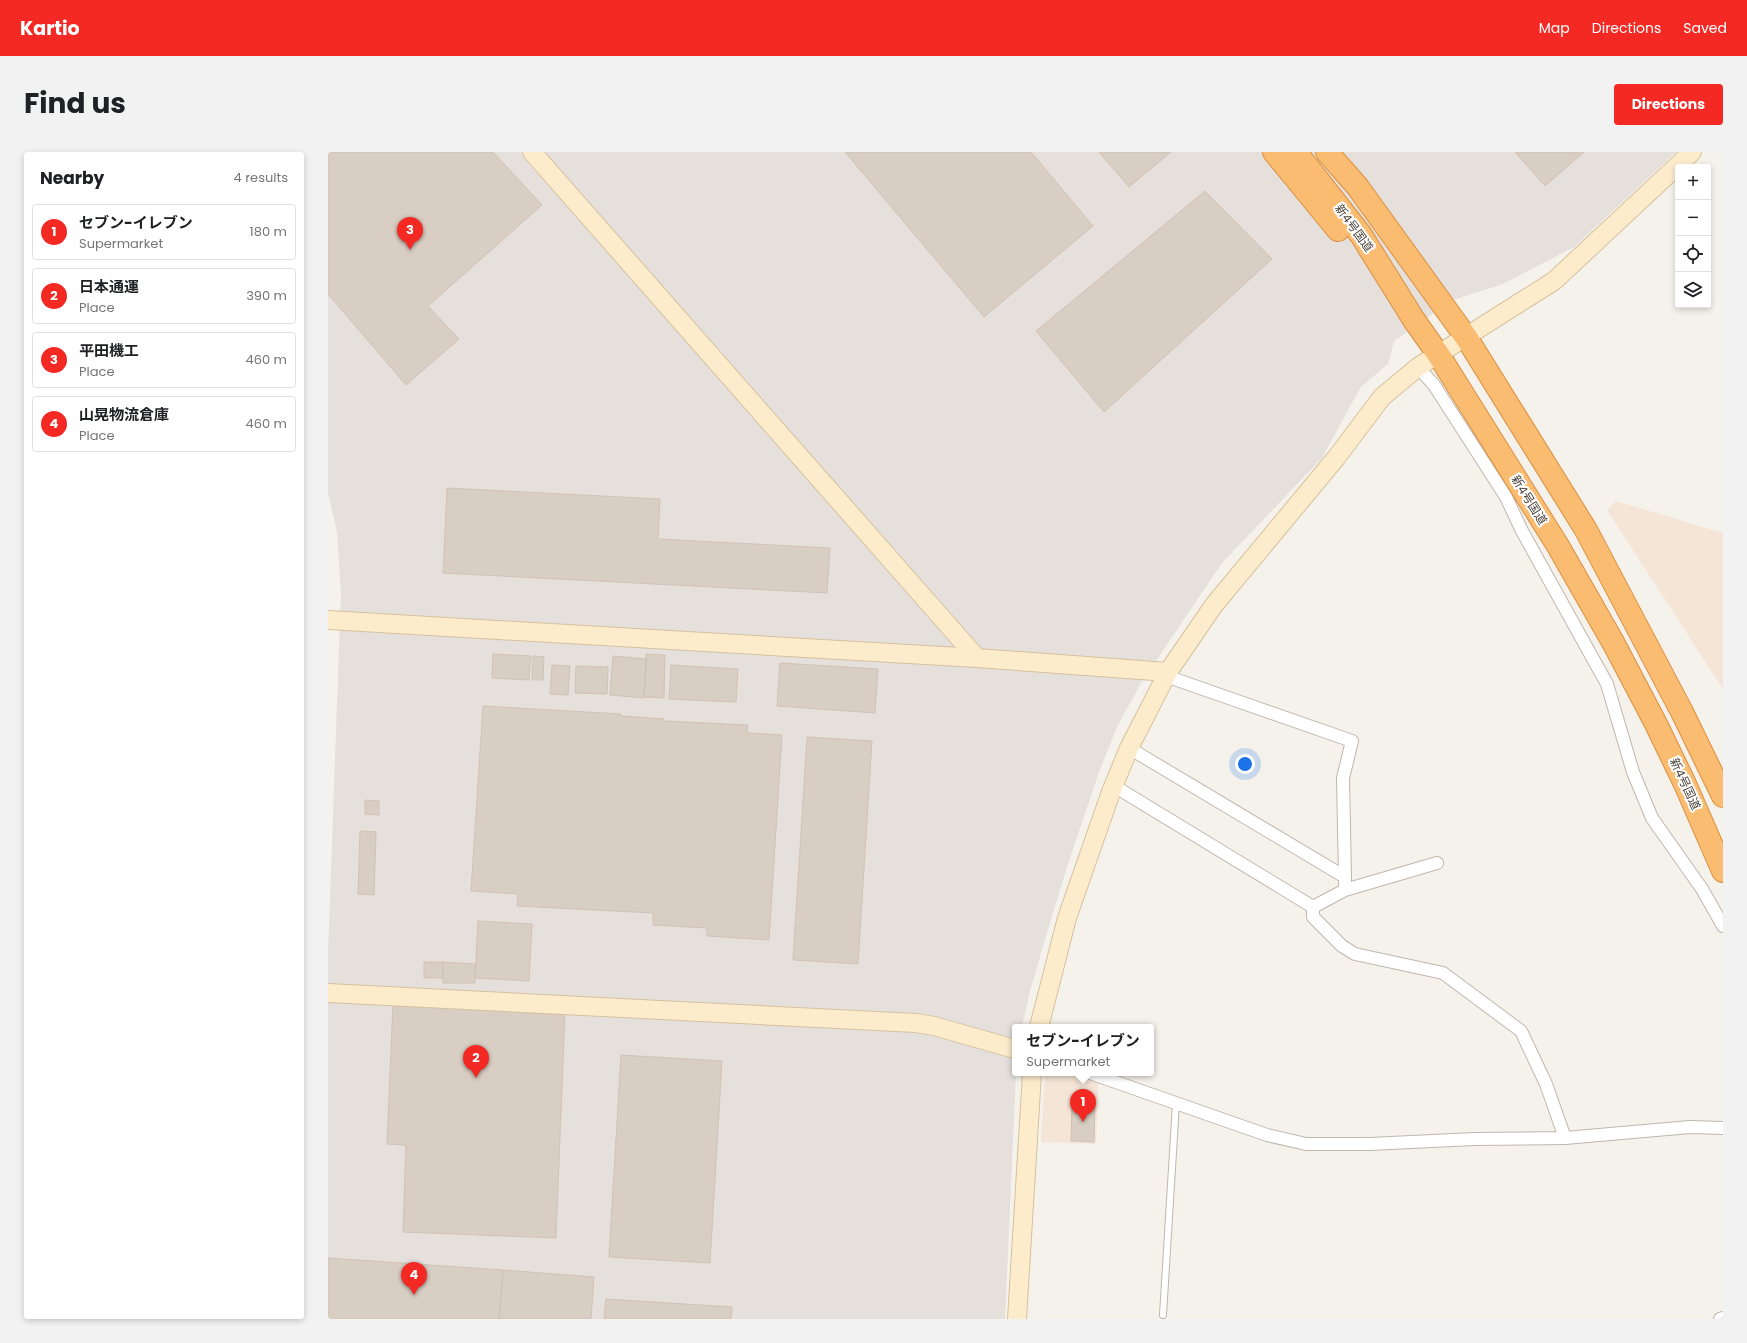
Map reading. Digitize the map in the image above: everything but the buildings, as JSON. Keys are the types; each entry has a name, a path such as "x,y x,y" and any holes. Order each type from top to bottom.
{"highway":[{"path":"1274,152 1414,320"},
{"name":"新4号国道","path":"1296,152 1361,235 1414,320 1438,354 1558,546 1614,644 1685,784 1723,871"},
{"path":"1327,152 1357,186 1466,337 1586,530 1682,712 1723,796"},
{"path":"1341,152 1357,186"}],"street":[{"path":"532,152 977,658"},
{"path":"1040,1024 1067,918 1129,748 1167,674 1214,605 1336,458 1382,397 1418,367 1554,281 1692,152"},
{"path":"1418,367 1434,385 1506,497 1522,531 1607,684 1633,772 1652,818 1702,889 1723,926"},
{"path":"328,620 977,658 1167,674 1352,741 1343,778 1345,890"},
{"path":"1129,748 1345,877"},
{"path":"1114,786 1313,907"},
{"path":"1313,907 1345,890 1436,863"},
{"path":"1313,907 1313,917 1342,946 1355,954 1443,973 1521,1031 1546,1084 1565,1138"},
{"path":"328,993 916,1023 934,1026 1012,1049"},
{"path":"1017,1319 1032,1076"},
{"path":"1099,1076 1268,1135 1306,1144 1370,1144 1474,1139 1565,1138 1690,1127 1723,1128"}],"lane":[{"path":"1163,1315 1176,1103"}],"shaded area":[{"path":"328,152 1676,152 1574,247 1503,284 1453,300 1394,341 1388,364 1360,388 1322,458 1222,563 1141,683 1117,727 1099,772 1067,867 1030,991 1023,1024 1012,1024 1012,1076 1016,1076 1005,1319 328,1319 328,952 341,594 337,532 328,493"},
{"path":"1616,501 1723,533 1723,689 1607,510"},
{"path":"1045,1076 1078,1076 1098,1083 1096,1144 1041,1142"}],"place":[{"name":"平田機工","path":"410,250"},
{"name":"日本通運","path":"476,1078"},
{"name":"セブン-イレブン","path":"1083,1122"},
{"name":"山晃物流倉庫","path":"414,1295"}]}
